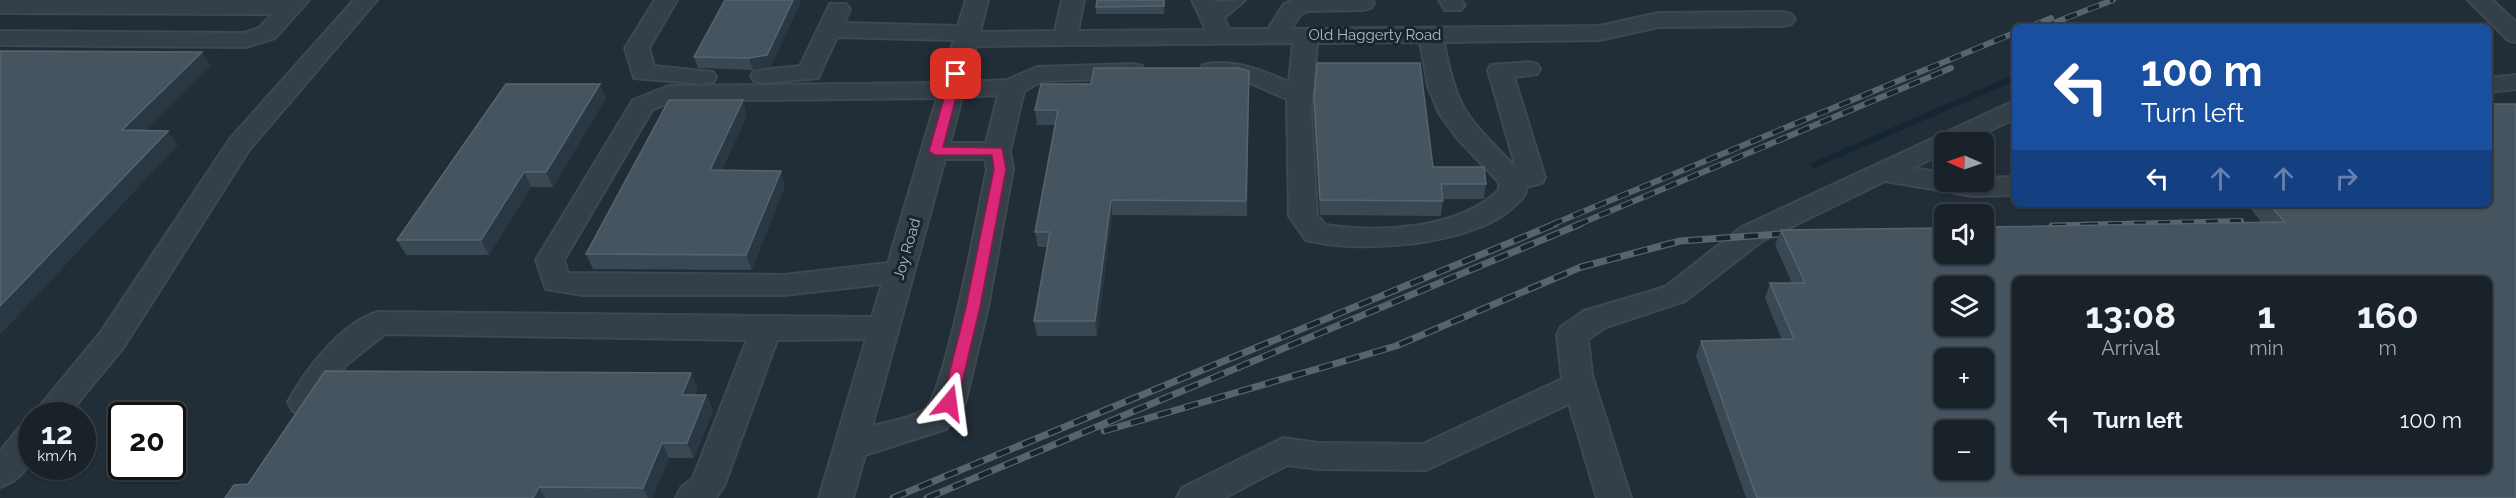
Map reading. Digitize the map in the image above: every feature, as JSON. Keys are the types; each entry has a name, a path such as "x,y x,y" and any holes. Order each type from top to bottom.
{"street":[{"path":"60,402 112,340 239,145 366,0"},
{"name":"Old Haggerty Road","path":"666,0 637,48 643,73 695,77 809,73 834,19 967,36 1065,38 1212,18 1275,36 1600,33 1659,20 1783,19"},
{"name":"Joy Road","path":"836,498 977,0"},
{"path":"1065,38 1073,0"},
{"path":"1212,18 1234,0"},
{"path":"2479,0 2516,35"},
{"path":"1275,36 1292,9 1303,2 1363,3"},
{"path":"125,39 178,3"},
{"path":"0,6 295,3"},
{"path":"0,38 246,40 267,33 295,3"},
{"path":"1306,35 1299,95 1304,216 1316,233 1338,238 1380,236 1451,226 1493,210 1513,192 1512,180 1447,103 1440,83 1431,34"},
{"path":"1512,180 1532,177 1500,70 1528,69"},
{"path":"1188,70 1221,70 1250,74 1299,95"},
{"path":"901,272 838,277 784,285 583,285 556,282 550,260 642,105 669,94 952,92 1012,87 1037,74 1155,71"},
{"path":"2492,85 2516,82"},
{"path":"851,446 934,420 949,403 973,307 1000,169 997,151 1012,87"},
{"path":"1614,498 1580,385 1572,335 1595,319 1675,294 1752,234 2012,110"},
{"path":"935,151 997,151"},
{"path":"1882,172 1973,187 2012,186"},
{"path":"290,423 335,357 378,323 766,329 885,328"},
{"path":"693,498 707,486 766,329"},
{"path":"1194,498 1283,451 1318,456 1426,457 1580,385"},
{"path":"0,474 18,453"}],"building":[{"path":"725,0 793,0 767,55 749,58 694,57"},
{"path":"1097,0 1164,0 1164,6 1096,7"},
{"path":"0,51 202,52 122,130 168,131 0,306"},
{"path":"1317,63 1420,63 1433,167 1484,167 1486,184 1441,184 1443,201 1320,200 1314,96"},
{"path":"1094,68 1238,68 1249,71 1246,201 1111,200 1095,321 1034,321 1050,232 1035,232 1058,110 1035,110 1041,84 1091,84"},
{"path":"506,84 600,84 546,172 524,172 481,240 397,240"},
{"path":"669,100 743,100 710,170 781,171 746,255 586,254"},
{"path":"2492,104 2516,104 2516,498 1757,498 1701,341 1794,339 1770,283 1805,283 1781,230 1934,228 1934,264 1994,264 1994,227 2285,222 2272,207 2492,207"},
{"path":"325,371 691,373 682,395 706,395 687,443 662,443 643,488 539,487 533,498 225,498 234,485 248,484"}],"waterway":[{"path":"1814,165 2012,79"}],"railway":[{"path":"2051,24 2113,0"},
{"path":"2037,24 2051,18"},
{"path":"1551,225 2012,34"},
{"path":"1577,225 1951,68"},
{"path":"2086,225 2241,221"},
{"path":"893,498 1555,224"},
{"path":"927,498 1580,224"},
{"path":"2052,226 2143,224"},
{"path":"1104,431 1396,346 1581,267 1680,241 1795,233"}],"route":[{"path":"949,403 973,307 1000,169 997,151 935,151 956,74"}]}
